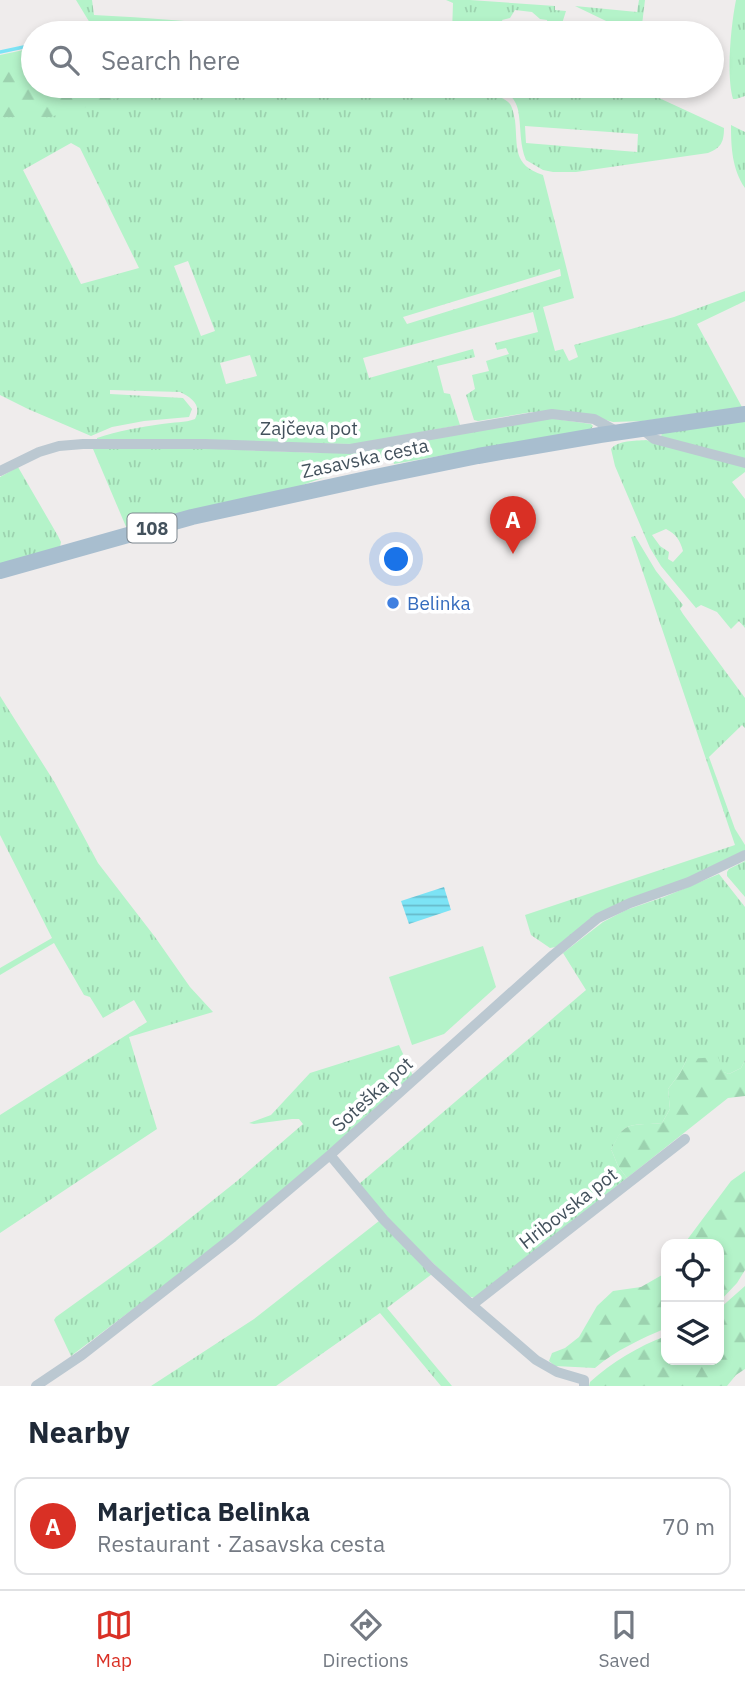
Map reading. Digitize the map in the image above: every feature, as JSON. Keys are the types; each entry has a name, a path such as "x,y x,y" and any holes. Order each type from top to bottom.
{"main road":[{"name":"Zasavska cesta","path":"0,571 205,514 431,465 618,432 745,414"}],"street":[{"name":"Zajčeva pot","path":"0,471 39,452 59,446 205,444 350,449 552,414 594,419 618,432"},
{"path":"642,429 654,439 745,463"},
{"name":"Soteška pot","path":"36,1386 82,1355 233,1237 330,1156 553,955 598,918 630,903 689,882 745,856"},
{"name":"Hribovska pot","path":"472,1305 685,1139"},
{"path":"330,1156 384,1220 431,1268 536,1360 557,1372 584,1380 584,1386"}],"green space":[{"path":"76,0 92,0 94,15 182,21 89,21"},
{"path":"446,0 555,6 555,10 566,11 563,21 547,21 532,12 515,10 510,18 502,21 452,21 453,3"},
{"path":"639,0 645,0 642,21 606,21 575,6 637,12"},
{"path":"736,0 745,0 745,96 733,99 730,64"},
{"path":"21,51 21,77 0,78 0,55"},
{"path":"21,64 21,98 119,98 50,117 0,117 0,66"},
{"path":"0,85 21,85 21,98 502,98 512,108 521,160 533,171 543,175 574,298 543,307 555,351 563,349 569,361 578,357 574,345 674,317 745,291 745,301 697,324 742,407 643,421 613,422 532,412 474,420 466,395 475,389 472,375 489,371 486,361 509,354 506,348 497,350 495,343 538,332 533,312 363,358 369,378 473,349 475,357 437,366 444,393 450,394 460,425 356,444 97,441 97,438 121,431 195,419 196,406 192,399 180,392 110,390 110,394 183,398 192,409 189,417 112,427 91,436 0,395","holes":["71,143 80,148 139,268 81,284 23,170","188,261 215,331 201,336 174,266","560,269 561,276 407,324 403,317","250,355 257,376 226,384 220,363"]},
{"path":"512,98 659,98 724,128 723,137 719,147 708,153 576,172 553,172 543,170 526,160 516,104","holes":["525,126 638,134 637,152 526,143"]},
{"path":"731,125 745,132 745,188 735,166"},
{"path":"548,418 593,426 591,429 394,464 393,461 382,461 341,470 297,487 127,529 93,449 171,447 319,453"},
{"path":"745,419 745,459 663,438 661,435 664,432"},
{"path":"646,440 745,467 745,472 732,482 745,499 745,628 739,621 731,629 717,612 701,605 696,608 661,566 650,548 615,466 611,449 622,442","holes":["666,529 677,538 683,551 673,562 668,559 669,552 660,546 652,535"]},
{"path":"18,467 61,542 60,547 0,565 0,477"},
{"path":"635,536 656,571 683,605 680,609 683,614 745,698 745,728 742,725 709,757 735,829 745,845 745,852 611,908 561,946 550,948 531,935 525,915 735,845 631,537"},
{"path":"0,696 55,783 98,863 190,987 213,1012 129,1037 157,1129 0,1233 0,1115 147,1022 134,1000 103,1018 90,997 84,995 54,943 0,975 0,968 52,938 0,835"},
{"path":"745,861 745,897 727,876 727,872"},
{"path":"719,874 745,907 745,1060 741,1068 729,1074 687,1059 668,1089 670,1109 662,1123 627,1127 611,1149 627,1178 475,1298 467,1296 396,1227 359,1184 586,990 563,953 603,922 626,910"},
{"path":"483,946 496,987 444,1034 412,1045 389,977"},
{"path":"399,1045 413,1076 215,1247 71,1356 54,1320 56,1317 163,1240 303,1124 299,1119 249,1123 271,1115 310,1073"},
{"path":"718,1057 724,1072 729,1074 741,1068 745,1060 745,1096 728,1098 627,1178 611,1149 623,1130 642,1124 662,1123 670,1109 668,1089 687,1059"},
{"path":"745,1171 745,1270 724,1297 724,1239 688,1239 731,1181"},
{"path":"379,1221 432,1274 387,1308 452,1386 441,1386 380,1313 276,1386 151,1386 254,1319"},
{"path":"661,1276 661,1330 620,1350 595,1368 555,1366 549,1361 552,1353 565,1348 579,1337 597,1306 613,1291 641,1287"},
{"path":"745,1286 745,1369 727,1386 589,1386 590,1382 617,1361 661,1338 661,1365 724,1365 724,1305"}],"water":[{"path":"444,887 451,910 409,924 401,901"}],"waterway":[{"path":"0,52 21,48"}],"place":[{"name":"Marjetica Belinka","path":"513,554"},
{"name":"Belinka","path":"393,603"}]}
